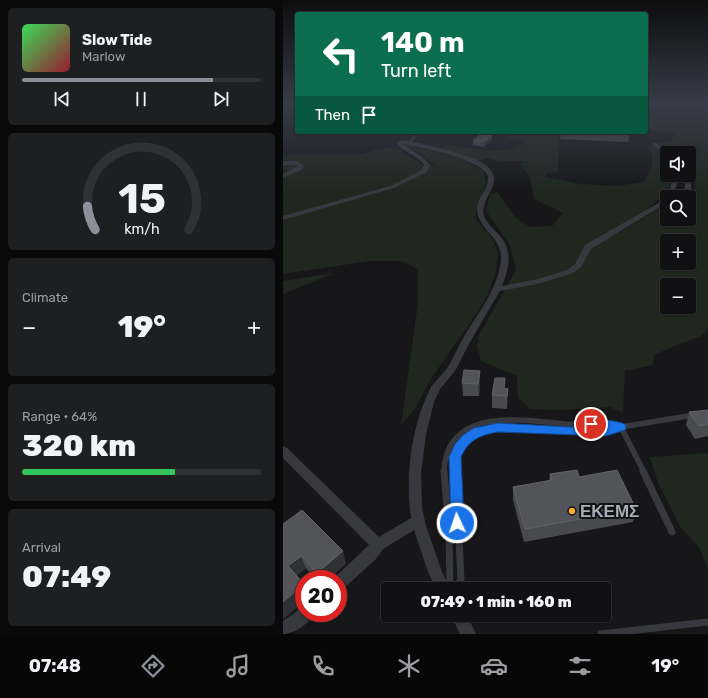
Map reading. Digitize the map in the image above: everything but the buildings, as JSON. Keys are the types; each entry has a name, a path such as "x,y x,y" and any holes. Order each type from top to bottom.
{"street":[{"path":"283,218 387,189 414,178 425,171 427,165 423,159 401,146 399,143 409,143 476,162 486,168 490,173 491,179 489,188 480,207 481,217 488,228 502,243 505,256 497,288 485,311 466,340 452,369 435,388 422,421 415,479 418,521 440,582"},
{"path":"655,144 660,149"},
{"path":"283,163 297,163 301,166 299,169 283,176"},
{"path":"497,288 515,287 551,278 575,269 582,261 584,252 588,247 660,204"},
{"path":"283,451 378,545"},
{"path":"347,576 371,554 378,545 418,521"},
{"path":"283,631 295,621"},
{"path":"462,622 468,634"}],"lane":[{"path":"409,143 416,134"},
{"path":"460,582 461,580 455,457 459,448 467,438 478,431 498,427 570,432 606,432 621,427 700,414"},
{"path":"450,582 450,540 445,468 447,451 455,438 467,428 497,420 579,425 603,424 621,427"},
{"path":"497,420 498,427"},
{"path":"621,427 661,506 672,532"},
{"path":"601,634 708,622"}],"shaded area":[{"path":"509,134 559,134 558,171 547,173 545,177 581,184 617,186 644,182 652,165 652,156 649,146 656,148 660,152 660,182 671,182 669,186 666,190 660,190 660,197 645,211 603,235 610,238 660,208 660,226 696,226 696,190 694,190 696,186 692,182 696,182 696,146 661,146 659,143 671,142 675,134 708,134 708,329 701,336 654,355 653,365 625,371 623,413 610,407 559,410 530,409 518,398 517,376 481,361 477,346 479,335 516,270 510,245 486,211 490,194 497,192 516,218 530,227 552,226 563,213 534,199 530,177 520,164 525,161 499,161 486,158 479,161 442,150 446,145 487,150 509,149 518,147 526,142 520,138 509,138"},
{"path":"405,145 458,158 484,172 486,183 476,209 476,219 494,241 498,253 496,272 488,294 477,313 430,380 415,409 401,425 418,303 418,269 402,261 370,261 283,274 283,155 361,154 385,148 396,148 423,165 435,165 421,154"},
{"path":"334,273 283,294 283,281"},
{"path":"708,453 708,569 699,547 681,528 658,483 650,457"}],"place":[{"name":"ΕΚΕΜΣ","path":"572,511"}],"route":[{"path":"457,523 455,457 459,448 467,438 478,431 498,427 570,432 606,432 621,427 591,424"}]}
